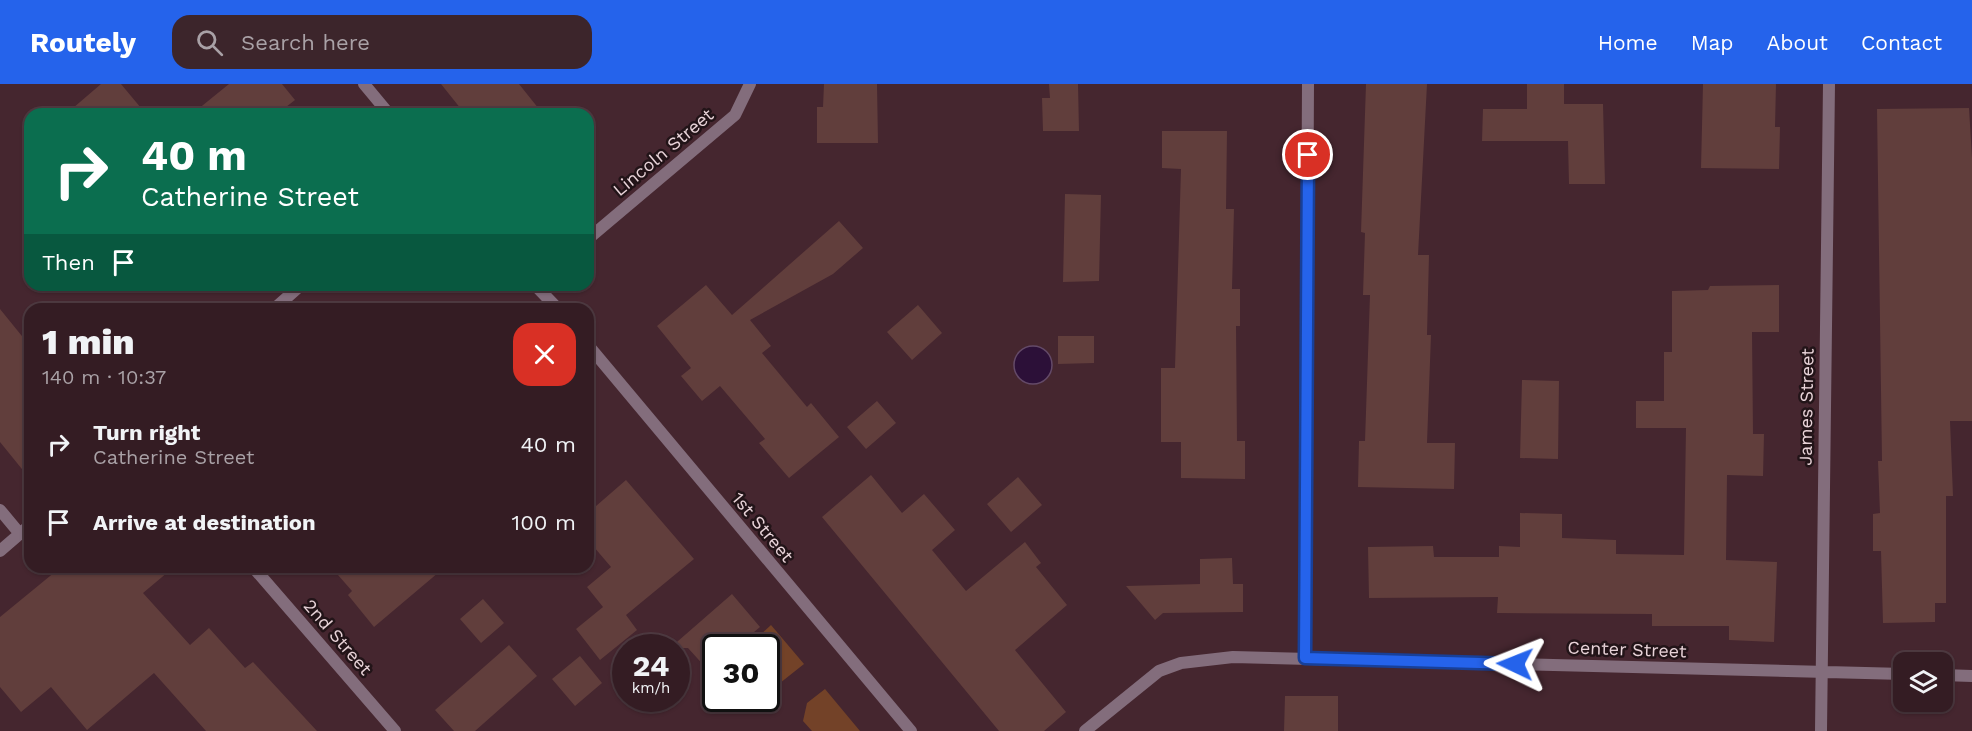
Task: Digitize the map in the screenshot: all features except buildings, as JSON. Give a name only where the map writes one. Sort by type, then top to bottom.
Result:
[{"type":"street","points":[[364,84],[384,108]]},
{"type":"street","name":"Lincoln Street","points":[[594,234],[735,115],[750,84]]},
{"type":"street","points":[[1305,658],[1308,84]]},
{"type":"street","name":"James Street","points":[[1821,731],[1829,84]]},
{"type":"street","points":[[281,303],[294,291]]},
{"type":"street","points":[[541,291],[552,303]]},
{"type":"street","name":"1st Street","points":[[594,352],[911,731]]},
{"type":"street","points":[[0,510],[20,534]]},
{"type":"street","points":[[0,551],[24,530]]},
{"type":"street","name":"2nd Street","points":[[258,573],[395,731]]},
{"type":"street","name":"Center Street","points":[[1085,731],[1140,684],[1159,671],[1181,663],[1233,657],[1893,674]]},
{"type":"street","points":[[1953,675],[1972,676]]},
{"type":"shaded area","points":[[1033,346],[1046,352],[1052,365],[1046,378],[1033,384],[1020,378],[1014,365],[1020,352]]},
{"type":"shaded area","points":[[771,625],[779,634],[761,634]]},
{"type":"shaded area","points":[[780,636],[804,664],[780,683]]},
{"type":"shaded area","points":[[825,689],[860,731],[812,731],[803,721],[807,703]]},
{"type":"route","points":[[1308,155],[1305,658],[1515,664]]}]
